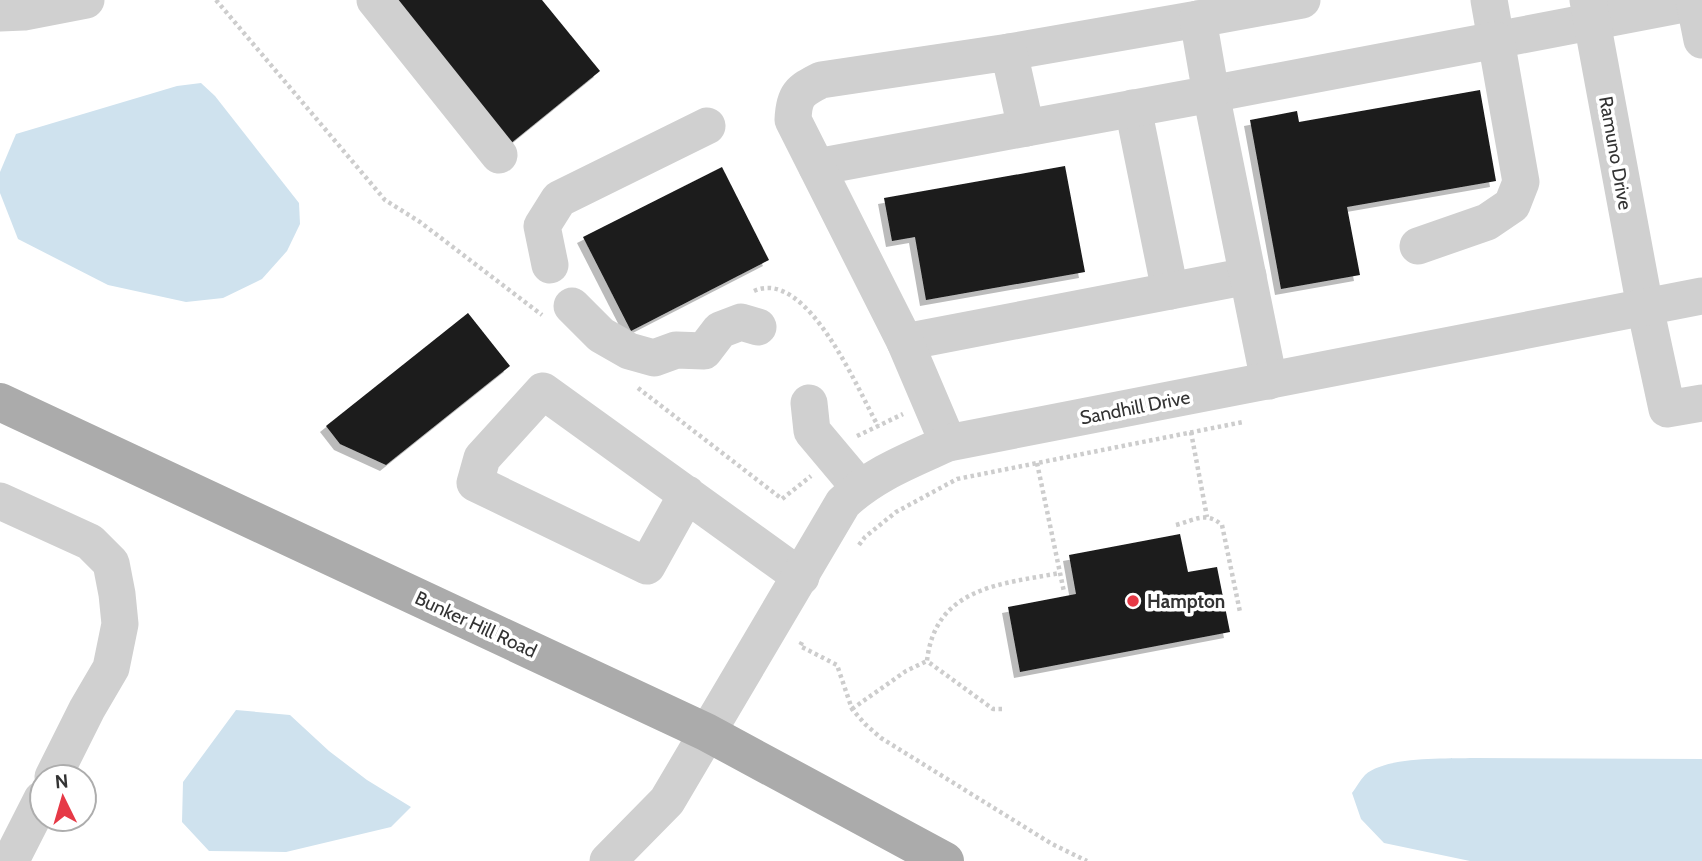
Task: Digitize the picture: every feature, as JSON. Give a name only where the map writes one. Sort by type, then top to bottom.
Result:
[{"type":"main road","name":"Bunker Hill Road","points":[[0,402],[706,732],[945,861]]},
{"type":"street","points":[[0,13],[24,12],[86,0]]},
{"type":"street","points":[[374,0],[499,155]]},
{"type":"street","points":[[948,443],[905,342],[793,120],[794,102],[805,88],[821,80],[1009,52],[1302,0]]},
{"type":"street","points":[[1418,246],[1487,222],[1512,205],[1521,182],[1489,0]]},
{"type":"street","points":[[817,167],[1496,40],[1590,10],[1694,1],[1702,40]]},
{"type":"street","name":"Ramuno Drive","points":[[1590,10],[1645,307],[1667,409],[1702,403]]},
{"type":"street","points":[[1198,19],[1269,381]]},
{"type":"street","points":[[1009,52],[1026,128]]},
{"type":"street","points":[[1133,108],[1170,291]]},
{"type":"street","points":[[550,265],[542,226],[559,199],[706,126]]},
{"type":"street","points":[[905,342],[1248,276]]},
{"type":"street","name":"Sandhill Drive","points":[[608,861],[667,801],[706,732],[802,577],[843,503],[859,488],[887,471],[948,443],[1702,296]]},
{"type":"street","points":[[572,306],[601,335],[629,351],[654,358],[676,350],[704,351],[720,330],[741,321],[758,327]]},
{"type":"street","points":[[687,494],[647,566],[475,482],[482,458],[544,391],[687,494],[802,577]]},
{"type":"street","points":[[801,419],[859,488]]},
{"type":"street","points":[[0,501],[90,542],[111,564],[120,624],[111,668],[60,763]]},
{"type":"street","points":[[9,856],[28,823]]},
{"type":"path","points":[[851,554],[865,537],[896,512],[957,479],[1251,420]]},
{"type":"path","points":[[1191,432],[1207,517]]},
{"type":"path","points":[[1037,463],[1064,592]]},
{"type":"path","points":[[1176,525],[1207,517],[1213,517],[1222,525],[1240,611]]},
{"type":"path","points":[[927,661],[929,641],[936,624],[970,594],[986,587],[1060,573]]},
{"type":"path","points":[[805,636],[800,646],[837,665],[852,709],[865,724],[905,754],[1052,844],[1087,861]]},
{"type":"path","points":[[852,709],[906,671],[927,661]]},
{"type":"path","points":[[927,661],[993,709],[1002,709]]},
{"type":"water","points":[[201,83],[215,96],[299,203],[300,224],[287,251],[262,279],[223,298],[186,302],[108,285],[18,239],[0,193],[0,172],[16,134],[177,86]]},
{"type":"water","points":[[236,710],[290,715],[329,751],[367,780],[411,807],[391,827],[286,852],[209,851],[182,822],[183,782]]},
{"type":"water","points":[[1702,759],[1702,861],[1470,861],[1384,843],[1361,819],[1352,793],[1365,775],[1375,769],[1387,764],[1417,760]]},
{"type":"building","points":[[393,0],[542,0],[600,71],[510,144]]},
{"type":"building","points":[[1480,90],[1496,181],[1347,207],[1360,275],[1281,289],[1250,120],[1297,111],[1299,122]]},
{"type":"building","points":[[1065,166],[1085,272],[926,300],[915,237],[892,241],[884,198]]},
{"type":"building","points":[[722,167],[769,260],[631,331],[583,237]]},
{"type":"building","points":[[468,313],[510,366],[386,465],[340,444],[326,426]]},
{"type":"building","name":"Hampton","points":[[1180,534],[1188,572],[1217,567],[1230,632],[1020,672],[1008,607],[1076,594],[1069,555]]},
{"type":"place","name":"Hampton","points":[[1133,601]]}]
